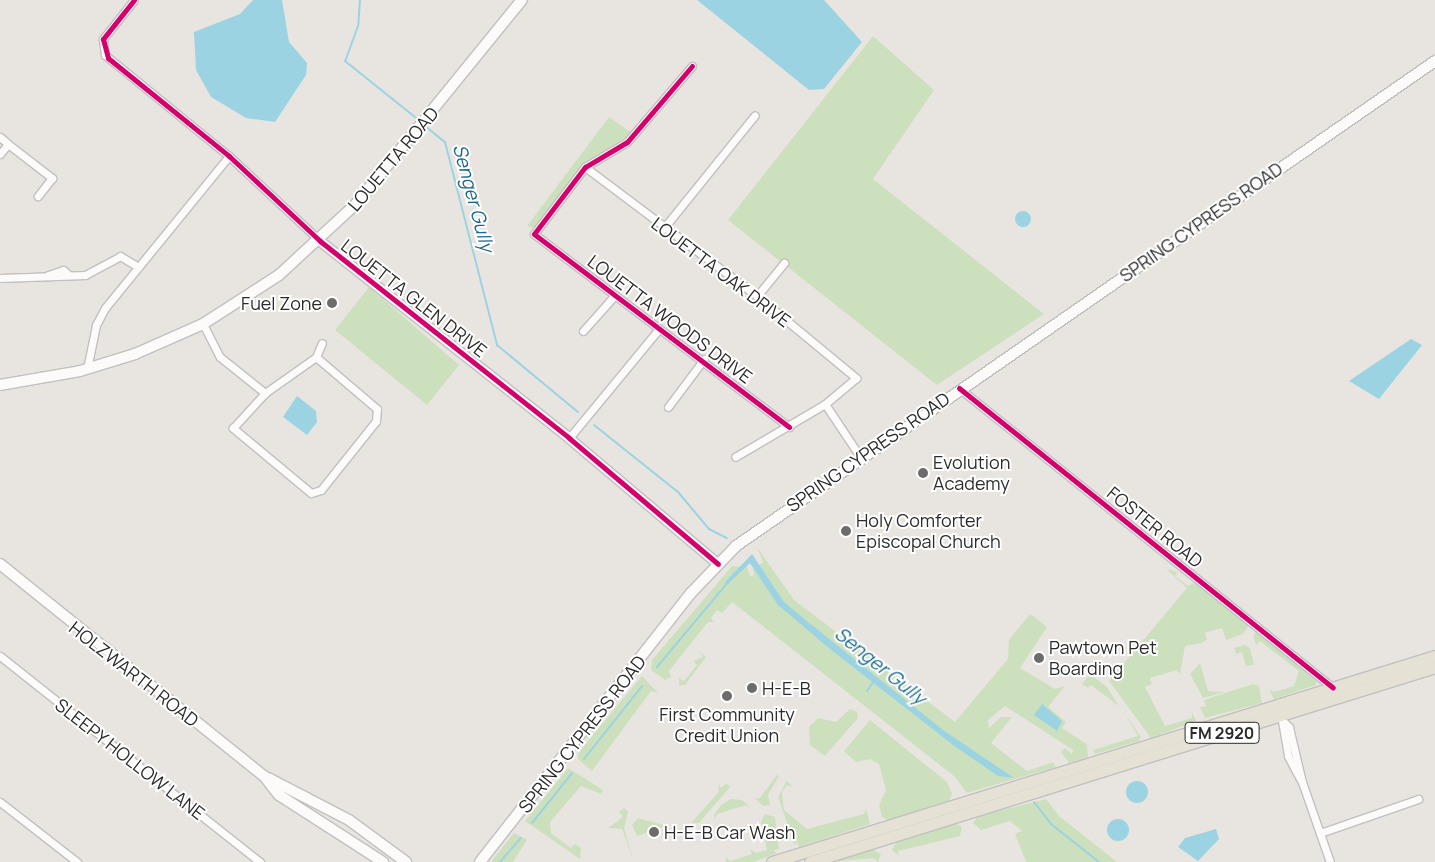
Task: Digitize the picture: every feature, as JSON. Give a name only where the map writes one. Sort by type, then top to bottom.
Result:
[{"type":"main road","name":"LOUETTA ROAD","points":[[0,385],[23,383],[87,369],[203,324],[242,302],[320,241],[416,132],[522,0]]},
{"type":"main road","name":"SPRING CYPRESS ROAD","points":[[480,862],[718,564],[765,524],[959,388],[1435,61]]},
{"type":"main road","name":"LOUETTA ROAD","points":[[0,392],[23,383]]},
{"type":"main road","name":"HOLZWARTH ROAD","points":[[1,569],[264,776],[305,813],[383,862]]},
{"type":"main road","name":"FM 2920","points":[[810,862],[985,802],[1435,656]]},
{"type":"main road","name":"FM 2920","points":[[1057,779],[1280,718],[1435,667]]},
{"type":"main road","name":"HOLZWARTH ROAD","points":[[264,776],[349,820],[406,862]]},
{"type":"main road","name":"FM 2920","points":[[772,862],[791,859],[985,802]]},
{"type":"street","name":"LOUETTA GLEN DRIVE","points":[[134,0],[102,47],[108,58],[229,156],[320,241],[569,438],[718,564]]},
{"type":"street","points":[[585,167],[627,142],[692,66]]},
{"type":"street","points":[[663,229],[755,115]]},
{"type":"street","points":[[0,137],[52,178],[38,196]]},
{"type":"street","points":[[0,154],[8,144]]},
{"type":"street","points":[[87,369],[99,319],[138,267],[229,156]]},
{"type":"street","name":"LOUETTA OAK DRIVE","points":[[585,167],[663,229],[757,296],[856,378],[825,404]]},
{"type":"street","name":"LOUETTA WOODS DRIVE","points":[[585,167],[534,234],[658,330],[704,359],[789,427]]},
{"type":"street","points":[[0,278],[84,275],[120,256],[138,267]]},
{"type":"street","points":[[757,296],[784,264]]},
{"type":"street","points":[[583,331],[614,295]]},
{"type":"street","points":[[203,324],[220,357],[265,394]]},
{"type":"street","points":[[569,438],[658,330]]},
{"type":"street","points":[[316,357],[377,409],[370,428],[321,490],[310,493],[233,428],[265,394],[316,357],[322,343]]},
{"type":"street","points":[[668,407],[704,359]]},
{"type":"street","name":"FOSTER ROAD","points":[[959,388],[1333,688]]},
{"type":"street","points":[[735,457],[789,427],[825,404],[860,458]]},
{"type":"street","name":"SLEEPY HOLLOW LANE","points":[[0,656],[260,862]]},
{"type":"street","points":[[1280,718],[1288,756],[1302,782],[1330,862]]},
{"type":"street","points":[[1320,833],[1418,799]]},
{"type":"street","points":[[0,802],[77,862]]},
{"type":"green space","points":[[873,36],[934,90],[873,179],[1044,314],[937,385],[728,220]]},
{"type":"green space","points":[[609,117],[632,133],[580,168],[536,228],[527,226]]},
{"type":"green space","points":[[369,287],[459,365],[427,405],[335,330]]},
{"type":"green space","points":[[757,547],[794,600],[955,722],[1008,659],[1009,640],[1030,614],[1047,627],[1020,668],[1055,689],[1065,686],[1048,707],[1066,722],[1062,728],[1087,744],[1088,757],[1069,763],[1061,752],[1065,748],[1072,754],[1073,750],[1005,706],[988,720],[989,728],[1001,717],[1012,717],[991,743],[1027,771],[1053,762],[1056,767],[967,793],[954,776],[732,602],[722,613],[717,610],[711,618],[714,622],[708,622],[669,671],[671,677],[665,680],[651,670],[652,660],[732,566],[747,567],[750,576],[754,575],[753,569],[763,562]]},
{"type":"green space","points":[[1166,569],[1177,572],[1175,576],[1188,586],[1196,582],[1249,625],[1243,634],[1226,640],[1222,628],[1205,633],[1207,639],[1202,643],[1185,646],[1180,675],[1177,670],[1150,678],[1152,684],[1145,687],[1165,726],[1192,718],[1192,712],[1196,721],[1151,738],[1109,681],[1187,588]]},
{"type":"green space","points":[[1258,631],[1316,678],[1316,685],[1274,699],[1269,689],[1274,692],[1294,686],[1299,671],[1260,641],[1256,645],[1253,635]]},
{"type":"green space","points":[[1245,645],[1250,648],[1254,665],[1246,666],[1242,652],[1236,654],[1234,648]]},
{"type":"green space","points":[[700,652],[706,657],[685,685],[679,685],[679,678],[684,681],[697,665],[693,661],[703,657]]},
{"type":"green space","points":[[1200,663],[1208,691],[1225,692],[1203,698],[1190,674]]},
{"type":"green space","points":[[1090,674],[1107,687],[1119,706],[1091,685],[1088,688],[1082,684]]},
{"type":"green space","points":[[642,676],[658,693],[651,691],[592,771],[578,759],[578,753]]},
{"type":"green space","points":[[1253,684],[1259,686],[1262,703],[1205,718],[1200,707],[1206,706],[1204,700]]},
{"type":"green space","points":[[850,709],[857,712],[858,718],[825,756],[810,745],[809,727],[818,718],[836,722]]},
{"type":"green space","points":[[1125,714],[1141,737],[1139,741],[1095,754],[1093,750],[1138,736]]},
{"type":"green space","points":[[870,720],[947,782],[952,794],[949,801],[888,820],[882,817],[879,805],[886,790],[879,764],[870,759],[856,762],[844,751]]},
{"type":"green space","points":[[568,768],[603,790],[601,794],[581,786],[550,822],[551,833],[571,848],[575,844],[581,848],[580,859],[525,821]]},
{"type":"green space","points":[[774,771],[779,776],[768,795],[770,805],[763,806],[754,797],[759,799],[777,775]]},
{"type":"green space","points":[[787,781],[793,787],[787,785],[782,792],[784,810],[807,829],[864,814],[866,808],[870,824],[799,847],[797,841],[795,846],[778,797]]},
{"type":"green space","points":[[726,783],[730,787],[699,823],[691,823],[718,793],[719,784],[721,788]]},
{"type":"green space","points":[[731,799],[742,800],[748,805],[749,809],[746,805],[717,814],[715,819],[714,815],[721,805]]},
{"type":"green space","points":[[1046,799],[1059,816],[1117,862],[1026,862],[1015,834],[1022,831],[1010,821],[981,830],[973,823],[978,816]]},
{"type":"green space","points":[[624,808],[628,811],[624,829],[634,862],[622,829],[608,828],[623,817],[619,812]]},
{"type":"green space","points":[[765,814],[775,817],[779,849],[773,850],[777,853],[753,862],[726,862],[726,857],[730,861],[752,854],[750,849],[756,853],[767,850],[761,822]]},
{"type":"green space","points":[[638,818],[665,826],[637,836],[632,825]]},
{"type":"green space","points":[[955,823],[962,827],[960,836],[898,851],[899,856],[892,850],[897,841]]},
{"type":"green space","points":[[514,833],[527,840],[513,862],[491,862]]},
{"type":"green space","points":[[872,849],[881,854],[878,862],[873,858],[830,862]]},
{"type":"water","points":[[253,0],[282,0],[289,42],[307,63],[306,75],[275,122],[246,118],[211,97],[196,70],[194,32],[240,14]]},
{"type":"water","points":[[697,0],[824,0],[862,42],[824,89],[809,90]]},
{"type":"water","points":[[1023,211],[1029,213],[1031,219],[1029,225],[1023,227],[1017,225],[1015,219],[1017,213]]},
{"type":"water","points":[[1411,339],[1422,345],[1379,399],[1349,381]]},
{"type":"water","points":[[297,396],[316,411],[317,422],[307,435],[283,417]]},
{"type":"water","points":[[752,554],[784,602],[943,730],[1014,778],[998,776],[953,745],[830,649],[778,605],[750,563],[728,584],[725,582]]},
{"type":"water","points":[[1042,704],[1062,721],[1057,731],[1034,715]]},
{"type":"water","points":[[1137,781],[1145,784],[1148,792],[1145,800],[1137,803],[1129,800],[1126,792],[1129,784]]},
{"type":"water","points":[[1118,819],[1126,822],[1129,830],[1126,838],[1118,841],[1110,838],[1107,830],[1110,822]]},
{"type":"water","points":[[1216,829],[1219,839],[1198,861],[1178,847],[1185,838]]},
{"type":"waterway","name":"Senger Gully","points":[[360,0],[358,26],[345,61],[420,121]]},
{"type":"waterway","name":"Senger Gully","points":[[425,126],[445,142],[497,345],[578,412]]},
{"type":"waterway","name":"Senger Gully","points":[[594,425],[678,492],[709,529],[727,538]]},
{"type":"waterway","points":[[657,667],[728,582]]},
{"type":"waterway","points":[[867,691],[874,681]]},
{"type":"waterway","points":[[584,759],[642,686]]},
{"type":"waterway","points":[[532,823],[572,773]]},
{"type":"waterway","name":"Senger Gully","points":[[1034,802],[1051,824],[1099,862]]},
{"type":"waterway","points":[[500,862],[521,838]]},
{"type":"cycle path","points":[[134,0],[103,39],[108,58],[229,156],[320,241],[569,438],[718,564]]},
{"type":"cycle path","points":[[692,66],[627,142],[585,167],[534,234],[789,427]]},
{"type":"cycle path","points":[[959,388],[1333,688]]},
{"type":"place","name":"Fuel Zone","points":[[332,303]]},
{"type":"place","name":"Evolution Academy","points":[[923,473]]},
{"type":"place","name":"Holy Comforter Episcopal Church","points":[[846,531]]},
{"type":"place","name":"Pawtown Pet Boarding","points":[[1039,658]]},
{"type":"place","name":"H-E-B","points":[[752,688]]},
{"type":"place","name":"First Community Credit Union","points":[[727,696]]},
{"type":"place","name":"H-E-B Car Wash","points":[[654,832]]}]
